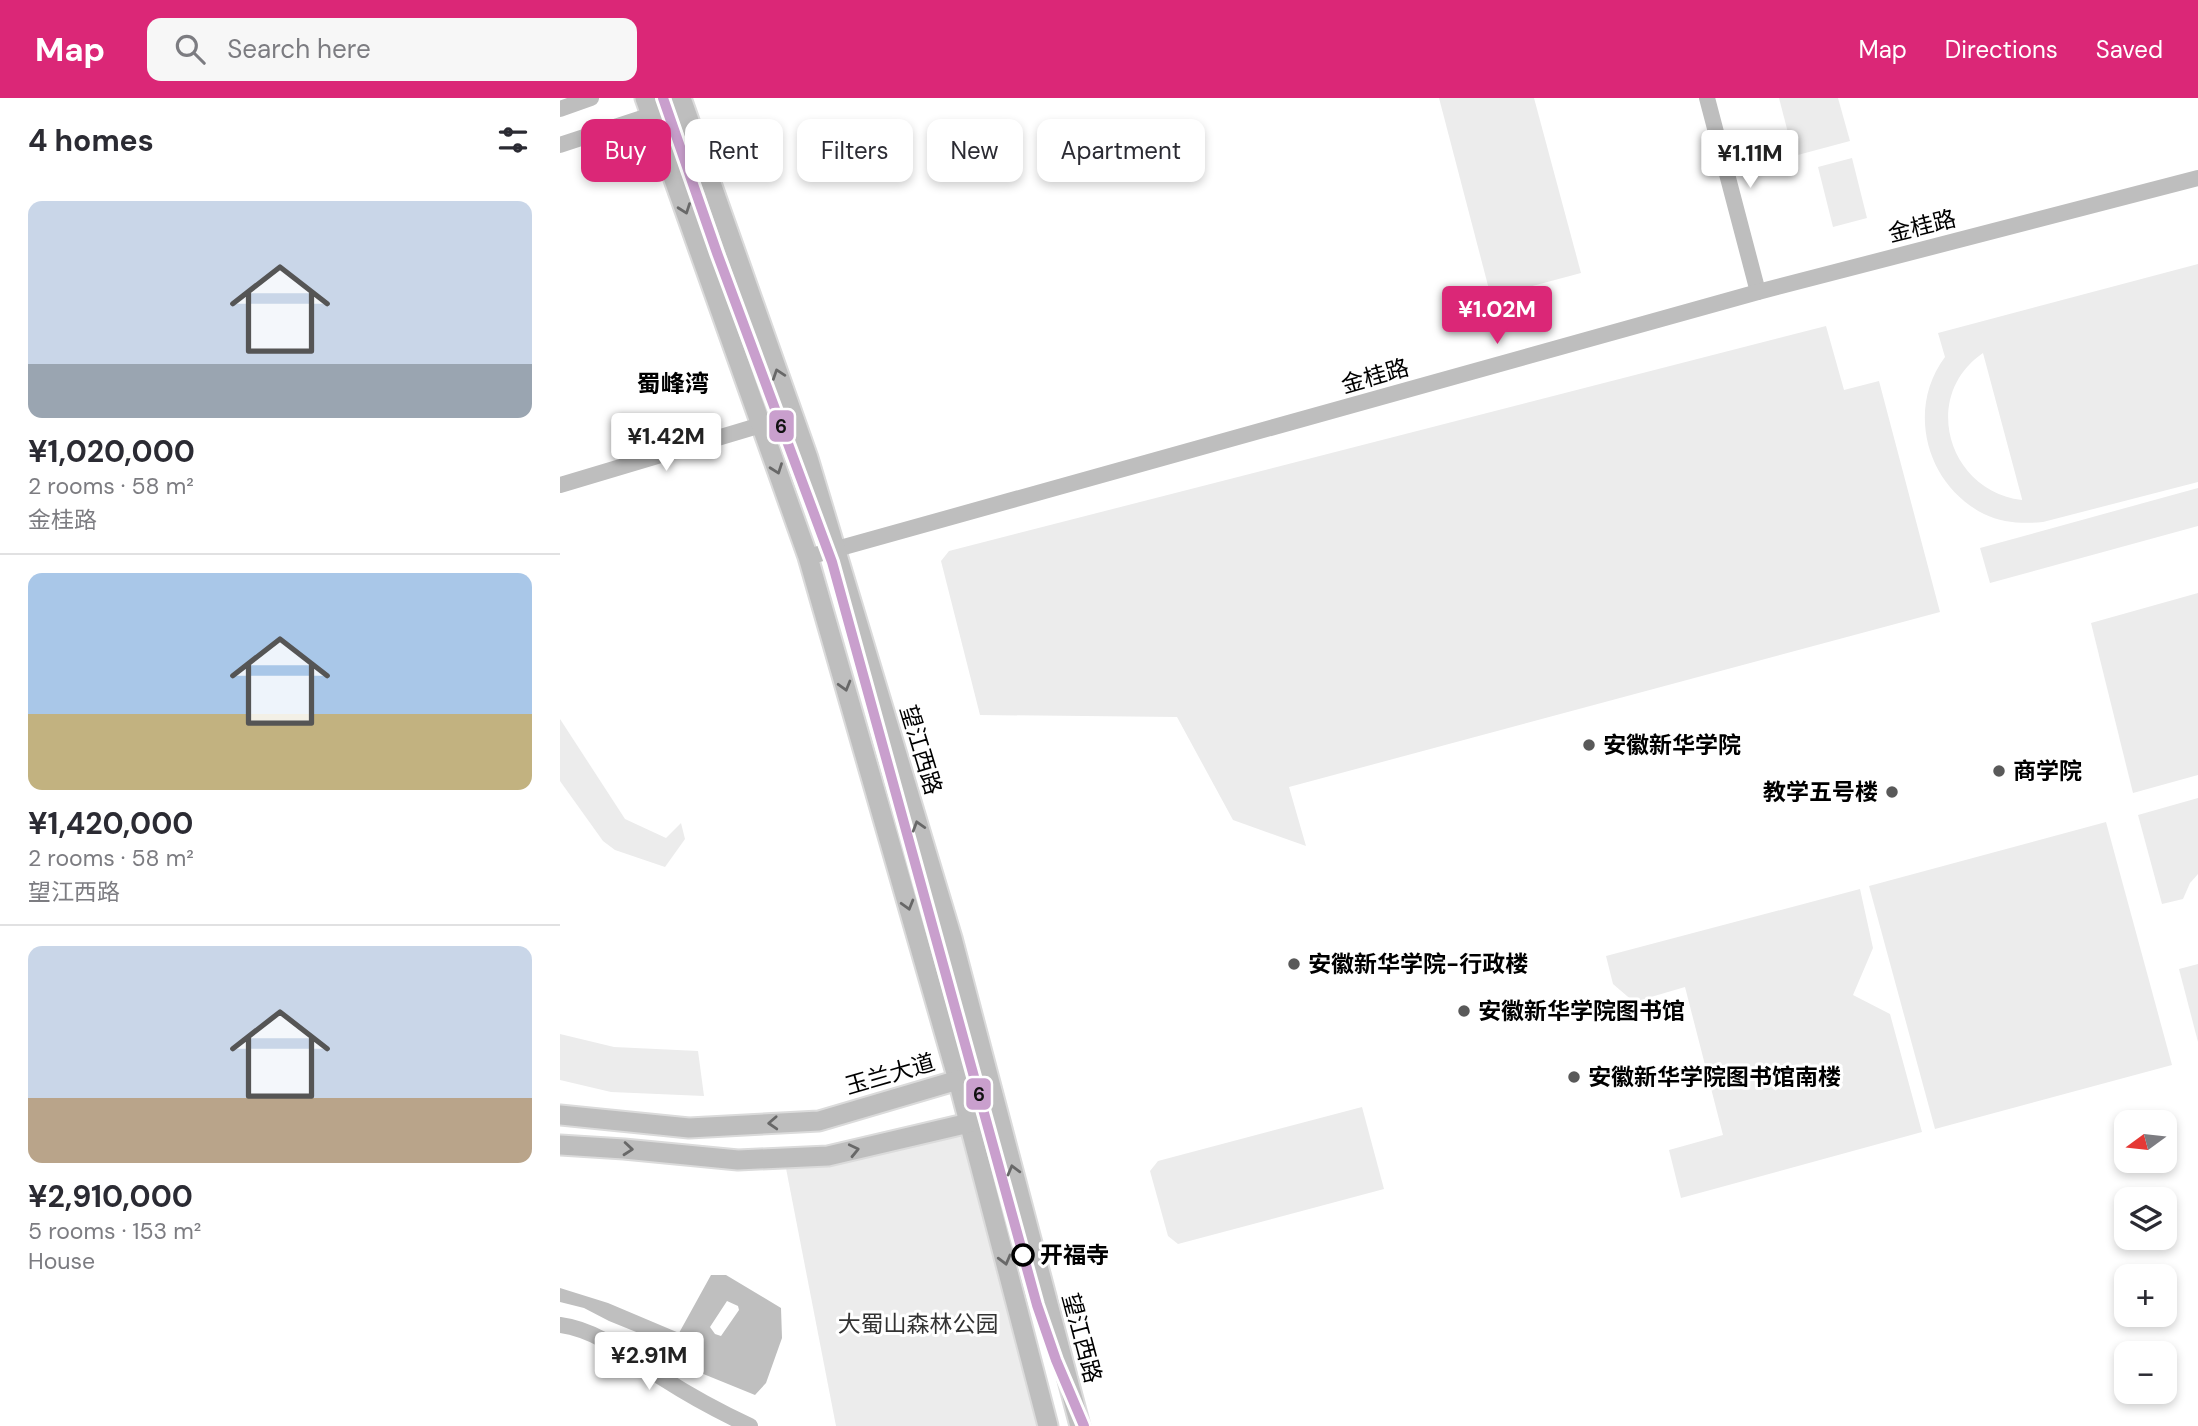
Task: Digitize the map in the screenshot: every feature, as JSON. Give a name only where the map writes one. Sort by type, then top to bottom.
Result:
[{"type":"main road","name":"望江西路","points":[[681,98],[808,458],[951,938],[1080,1426]]},
{"type":"main road","points":[[648,106],[808,557],[958,1080],[1048,1426]]},
{"type":"main road","name":"玉兰大道","points":[[560,1115],[689,1128],[819,1121],[958,1080],[992,1093]]},
{"type":"main road","points":[[560,1146],[738,1160],[828,1156],[969,1123],[992,1093]]},
{"type":"street","points":[[560,109],[591,98]]},
{"type":"street","points":[[1707,98],[1758,292]]},
{"type":"street","points":[[560,145],[648,106]]},
{"type":"street","name":"金桂路","points":[[808,557],[1758,292],[2198,178]]},
{"type":"street","points":[[560,485],[761,425]]},
{"type":"street","points":[[560,1325],[575,1327],[597,1336],[710,1406],[750,1426]]},
{"type":"green space","points":[[1439,98],[1534,98],[1581,273],[1491,297]]},
{"type":"green space","points":[[1779,98],[1838,98],[1850,141],[1794,156]]},
{"type":"green space","points":[[1852,158],[1867,218],[1833,227],[1818,167]]},
{"type":"green space","points":[[2198,264],[2198,482],[2043,522],[2013,522],[1984,514],[1964,501],[1948,485],[1928,444],[1926,399],[1933,377],[1945,357],[1938,333]],"holes":[[[1983,353],[2022,500],[1996,493],[1976,479],[1961,461],[1951,439],[1948,416],[1952,393],[1964,371]]]},
{"type":"green space","points":[[1826,326],[1844,390],[1879,381],[1940,612],[1289,787],[1306,846],[1233,820],[1177,717],[980,715],[941,561],[949,551]]},
{"type":"green space","points":[[2198,488],[2198,526],[1990,583],[1980,548]]},
{"type":"green space","points":[[2198,593],[2198,775],[2133,793],[2091,623]]},
{"type":"green space","points":[[560,719],[625,819],[666,838],[681,823],[685,839],[665,867],[615,850],[603,841],[560,781]]},
{"type":"green space","points":[[2198,798],[2198,874],[2190,883],[2183,899],[2162,904],[2138,815]]},
{"type":"green space","points":[[2106,822],[2172,1065],[1935,1129],[1869,886]]},
{"type":"green space","points":[[1860,889],[1873,948],[1853,995],[1890,1014],[1922,1132],[1681,1198],[1669,1150],[1723,1135],[1685,987],[1634,1002],[1613,984],[1606,956]]},
{"type":"green space","points":[[2198,964],[2198,1042],[2179,969]]},
{"type":"green space","points":[[560,1034],[614,1047],[698,1051],[704,1096],[611,1092],[560,1080]]},
{"type":"green space","points":[[1362,1107],[1384,1189],[1178,1244],[1168,1236],[1150,1171],[1158,1161]]},
{"type":"green space","name":"大蜀山森林公园","points":[[969,1123],[1048,1426],[836,1426],[784,1158]]},
{"type":"shaded area","points":[[711,1275],[726,1275],[781,1308],[782,1338],[766,1383],[755,1395],[696,1371],[651,1338],[584,1308],[560,1302],[560,1288],[608,1303],[679,1333]],"holes":[[[727,1301],[738,1306],[739,1310],[721,1336],[715,1334],[710,1327]]]},
{"type":"transit line","name":"6","points":[[663,98],[717,253],[832,562],[1037,1305],[1056,1360],[1084,1426]]},
{"type":"place","name":"安徽新华学院","points":[[1589,745]]},
{"type":"place","name":"商学院","points":[[1999,771]]},
{"type":"place","name":"教学五号楼","points":[[1892,792]]},
{"type":"place","name":"安徽新华学院-行政楼","points":[[1294,964]]},
{"type":"place","name":"安徽新华学院图书馆","points":[[1464,1011]]},
{"type":"place","name":"安徽新华学院图书馆南楼","points":[[1574,1077]]},
{"type":"place","name":"开福寺","points":[[1023,1255]]},
{"type":"district","name":"蜀峰湾","points":[[673,383]]}]
